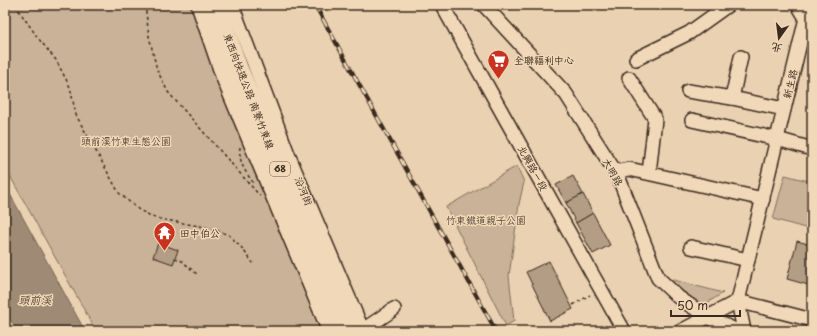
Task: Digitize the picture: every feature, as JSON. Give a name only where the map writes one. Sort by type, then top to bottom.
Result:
[{"type":"highway","name":"東西向快速公路 南寮竹東線","points":[[201,5],[224,75],[332,331]]},
{"type":"highway","name":"東西向快速公路 南寮竹東線","points":[[216,5],[238,68],[358,331]]},
{"type":"street","name":"沿河街","points":[[232,5],[288,154],[358,331]]},
{"type":"street","name":"北興路ㄧ段","points":[[442,5],[624,331]]},
{"type":"street","name":"大明路","points":[[484,5],[566,94],[615,172],[658,278],[678,297],[707,317],[737,331]]},
{"type":"street","points":[[636,59],[689,33],[728,5]]},
{"type":"street","points":[[798,5],[810,15]]},
{"type":"street","name":"新生路","points":[[744,331],[738,301],[784,109],[810,15]]},
{"type":"street","points":[[732,98],[742,57]]},
{"type":"street","points":[[629,78],[655,119],[649,173]]},
{"type":"street","points":[[688,91],[732,98],[784,109]]},
{"type":"street","points":[[692,120],[777,138],[812,149]]},
{"type":"street","points":[[615,172],[629,169],[763,199]]},
{"type":"street","points":[[691,247],[748,260]]},
{"type":"street","points":[[291,258],[298,268],[324,331]]},
{"type":"street","points":[[681,331],[738,301],[812,320]]},
{"type":"street","points":[[358,331],[394,309]]},
{"type":"path","points":[[15,5],[38,38],[56,60],[70,87],[76,115],[119,192],[138,210],[155,218],[210,228],[229,235],[241,247],[253,263]]},
{"type":"path","points":[[145,5],[149,36],[156,70],[168,92],[261,197]]},
{"type":"path","points":[[175,258],[182,261],[198,275]]},
{"type":"path","points":[[573,305],[601,289]]},
{"type":"green space","name":"頭前溪竹東生態公園","points":[[5,5],[200,5],[338,331],[96,331],[5,167]]},
{"type":"green space","name":"竹東鐵道親子公園","points":[[517,166],[524,182],[519,204],[509,276],[514,321],[506,326],[446,207]]},
{"type":"green space","points":[[785,175],[812,182],[812,230],[773,219]]},
{"type":"green space","points":[[666,278],[723,293],[702,306]]},
{"type":"water","name":"頭前溪","points":[[5,185],[85,331],[18,331],[5,312]]},
{"type":"building","points":[[573,176],[583,194],[566,203],[556,185]]},
{"type":"building","points":[[583,194],[593,213],[576,223],[566,203]]},
{"type":"building","points":[[593,213],[610,245],[593,254],[576,223]]},
{"type":"building","points":[[797,241],[812,245],[812,286],[787,279]]},
{"type":"building","name":"田中伯公","points":[[158,243],[178,250],[173,264],[153,257]]},
{"type":"building","points":[[549,261],[573,309],[550,321],[526,272]]},
{"type":"building","points":[[556,327],[558,331],[548,331]]},
{"type":"railway","points":[[315,5],[496,331]]},
{"type":"place","name":"全聯福利中心","points":[[499,80]]},
{"type":"place","name":"田中伯公","points":[[165,252]]}]
